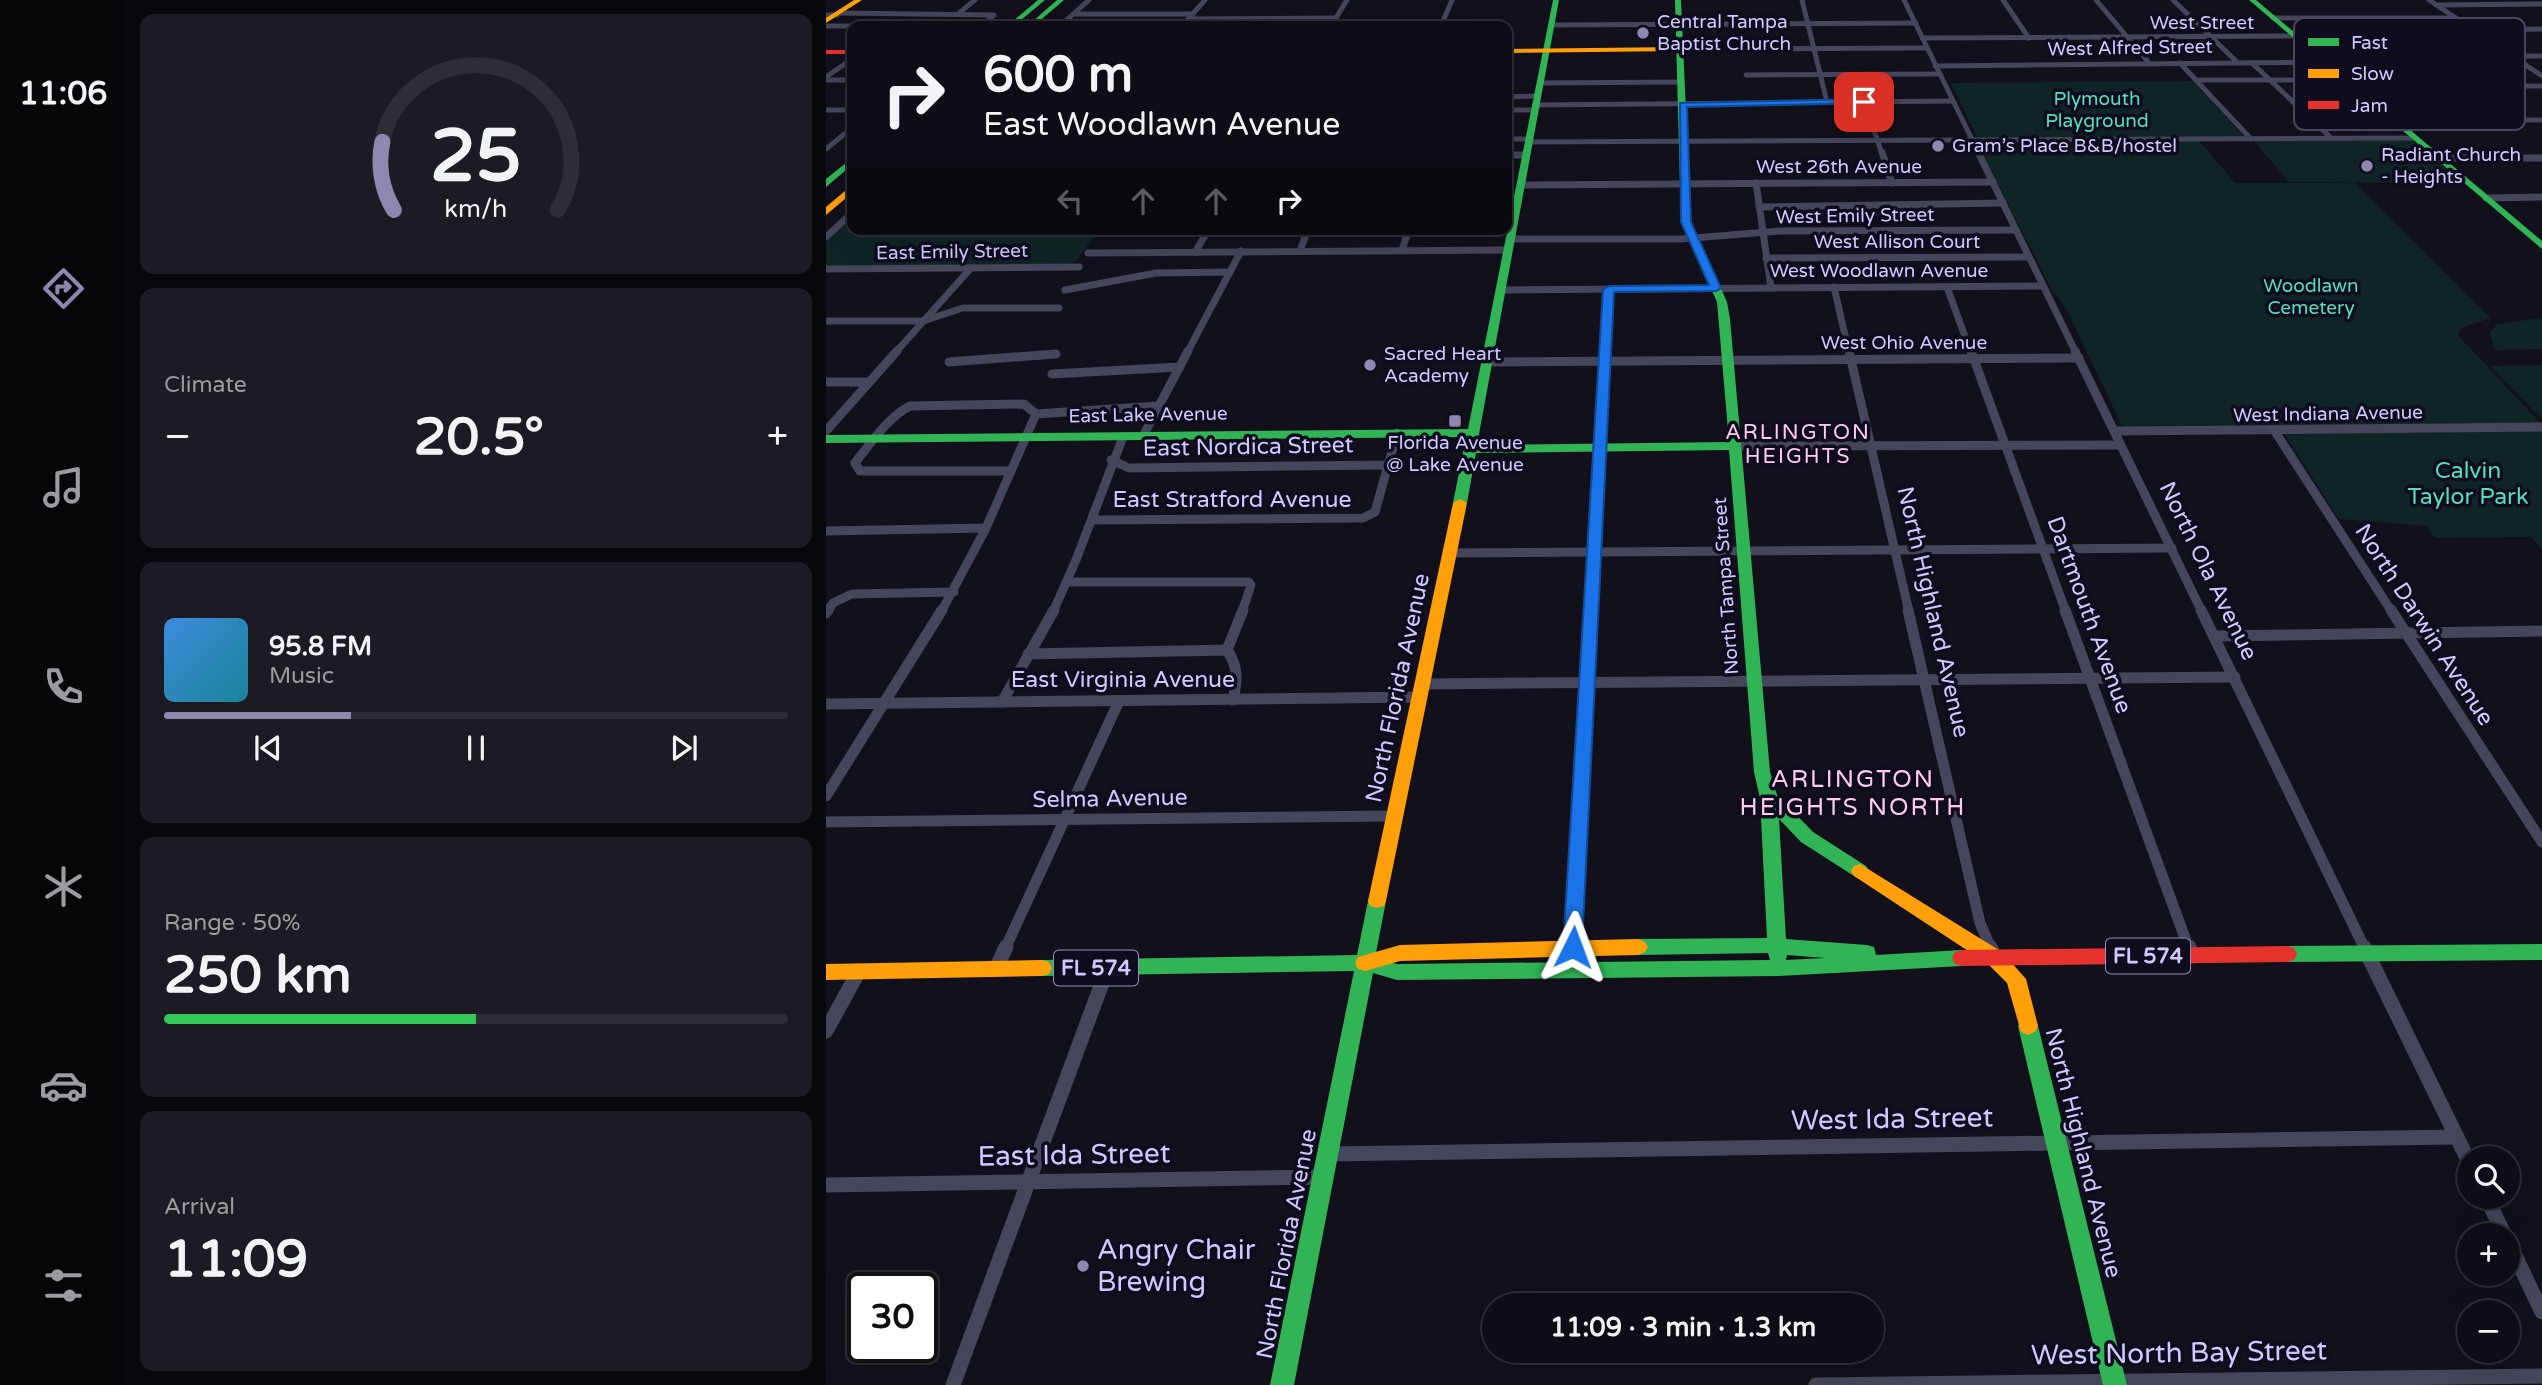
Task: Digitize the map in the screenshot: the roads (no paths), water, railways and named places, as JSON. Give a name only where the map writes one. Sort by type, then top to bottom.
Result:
[{"type":"main road","points":[[831,18],[859,0]]},
{"type":"main road","points":[[1016,21],[1042,0]]},
{"type":"main road","points":[[1037,21],[1061,0]]},
{"type":"main road","name":"North Florida Avenue","points":[[1512,203],[1520,185],[1556,0]]},
{"type":"main road","name":"North Tampa Street","points":[[1678,0],[1686,222],[1722,302],[1762,772],[1769,798],[1779,968]]},
{"type":"main road","points":[[2252,0],[2294,35]]},
{"type":"main road","points":[[1054,21],[1075,7]]},
{"type":"main road","points":[[1512,51],[1679,49]]},
{"type":"main road","points":[[826,52],[847,51]]},
{"type":"main road","points":[[2407,130],[2540,243]]},
{"type":"main road","points":[[826,175],[847,156]]},
{"type":"main road","points":[[826,184],[847,165]]},
{"type":"main road","points":[[826,212],[847,193]]},
{"type":"main road","points":[[826,218],[847,202]]},
{"type":"main road","name":"North Florida Avenue","points":[[1283,1385],[1394,816],[1450,552],[1509,235]]},
{"type":"main road","name":"East Lake Avenue","points":[[826,439],[1398,433],[1470,441],[1600,447],[1736,446]]},
{"type":"main road","points":[[1769,798],[1817,845],[1995,958]]},
{"type":"main road","name":"FL 574","points":[[826,972],[1365,963],[1400,953],[1743,944],[1927,958]]},
{"type":"main road","name":"FL 574","points":[[1365,963],[1397,972],[1779,968],[1927,958],[2542,952]]},
{"type":"main road","name":"North Highland Avenue","points":[[1995,958],[2016,979],[2021,995],[2115,1382]]},
{"type":"street","points":[[958,13],[975,0]]},
{"type":"street","points":[[1064,21],[1075,7],[1089,0]]},
{"type":"street","points":[[1188,19],[1205,0]]},
{"type":"street","points":[[1334,21],[1347,0]]},
{"type":"street","points":[[1443,21],[1452,0]]},
{"type":"street","points":[[1802,0],[1827,102]]},
{"type":"street","name":"North Ola Avenue","points":[[1904,0],[2461,1146]]},
{"type":"street","points":[[2003,0],[2029,38]]},
{"type":"street","points":[[2096,0],[2150,64]]},
{"type":"street","points":[[2173,0],[2238,63]]},
{"type":"street","points":[[2429,0],[2456,18]]},
{"type":"street","points":[[2436,5],[2542,4]]},
{"type":"street","points":[[1075,7],[1193,14]]},
{"type":"street","points":[[907,21],[918,13]]},
{"type":"street","points":[[831,18],[918,13],[992,14],[988,21]]},
{"type":"street","points":[[1188,19],[1336,18]]},
{"type":"street","points":[[2273,18],[2456,18]]},
{"type":"street","points":[[1552,25],[1916,23]]},
{"type":"street","name":"West Street","points":[[1922,38],[2294,36]]},
{"type":"street","points":[[1744,49],[1927,48]]},
{"type":"street","name":"West Alfred Street","points":[[1746,75],[2294,61]]},
{"type":"street","points":[[2252,62],[2294,103]]},
{"type":"street","points":[[826,78],[847,63]]},
{"type":"street","points":[[2180,63],[2251,139]]},
{"type":"street","points":[[2525,65],[2542,76]]},
{"type":"street","points":[[826,78],[847,80]]},
{"type":"street","points":[[2197,80],[2294,81]]},
{"type":"street","points":[[1512,108],[1537,99],[1681,82]]},
{"type":"street","points":[[1512,97],[1682,105],[1952,101]]},
{"type":"street","points":[[1864,102],[1892,183]]},
{"type":"street","points":[[826,110],[847,110]]},
{"type":"street","points":[[2323,130],[2331,138]]},
{"type":"street","points":[[828,146],[847,132]]},
{"type":"street","points":[[1512,140],[1528,145],[2416,138]]},
{"type":"street","points":[[1512,153],[1528,145]]},
{"type":"street","points":[[2440,159],[2542,158]]},
{"type":"street","name":"West 26th Avenue","points":[[1520,185],[1993,182]]},
{"type":"street","points":[[1756,183],[1771,288]]},
{"type":"street","points":[[2486,198],[2542,197]]},
{"type":"street","points":[[1759,207],[2003,203]]},
{"type":"street","points":[[826,237],[847,218]]},
{"type":"street","name":"West Emily Street","points":[[1694,237],[1781,231],[2016,230]]},
{"type":"street","points":[[1195,252],[1205,235]]},
{"type":"street","points":[[1300,251],[1306,235]]},
{"type":"street","points":[[1402,250],[1407,235]]},
{"type":"street","points":[[1088,253],[1402,250],[1694,237]]},
{"type":"street","points":[[1143,436],[1241,251]]},
{"type":"street","name":"West Allison Court","points":[[1766,258],[2029,257]]},
{"type":"street","name":"East Emily Street","points":[[826,269],[1079,267]]},
{"type":"street","points":[[826,431],[971,268]]},
{"type":"street","points":[[1065,289],[1156,273],[1230,272]]},
{"type":"street","name":"West Woodlawn Avenue","points":[[1499,290],[2043,286]]},
{"type":"street","name":"North Highland Avenue","points":[[1834,287],[1873,446],[1980,923],[1995,958]]},
{"type":"street","name":"Dartmouth Avenue","points":[[1947,287],[2192,956]]},
{"type":"street","points":[[1573,947],[1609,289]]},
{"type":"street","points":[[826,321],[923,321],[963,308],[1059,308]]},
{"type":"street","points":[[949,362],[1056,354]]},
{"type":"street","name":"West Ohio Avenue","points":[[1485,362],[2079,358]]},
{"type":"street","points":[[1052,374],[1180,367]]},
{"type":"street","points":[[826,382],[869,382]]},
{"type":"street","points":[[1010,471],[860,471],[855,463],[902,410],[919,404],[1024,404],[1036,414],[1158,406]]},
{"type":"street","points":[[826,796],[954,592],[986,528],[1023,438],[1036,414]]},
{"type":"street","name":"West Indiana Avenue","points":[[2115,431],[2542,428]]},
{"type":"street","name":"North Darwin Avenue","points":[[2274,430],[2542,842]]},
{"type":"street","points":[[1387,465],[1398,433]]},
{"type":"street","points":[[1002,702],[1068,582],[1093,520],[1111,460],[1123,437]]},
{"type":"street","points":[[1736,446],[2120,445]]},
{"type":"street","name":"East Nordica Street","points":[[1111,460],[1129,468],[1387,465]]},
{"type":"street","name":"East Stratford Avenue","points":[[1093,520],[1363,518],[1375,512],[1387,465]]},
{"type":"street","points":[[826,531],[986,528]]},
{"type":"street","points":[[1450,552],[2172,548]]},
{"type":"street","points":[[1068,582],[1242,580],[1251,586],[1233,640],[1227,650]]},
{"type":"street","points":[[826,613],[834,603],[852,594],[954,592]]},
{"type":"street","points":[[2215,636],[2542,631]]},
{"type":"street","points":[[1028,654],[1227,650]]},
{"type":"street","points":[[1227,650],[1235,660],[1239,674],[1233,700]]},
{"type":"street","name":"East Virginia Avenue","points":[[826,704],[1233,700],[1588,682],[2235,677]]},
{"type":"street","points":[[996,969],[1119,701]]},
{"type":"street","name":"Selma Avenue","points":[[826,822],[1394,816]]},
{"type":"street","points":[[953,1385],[1108,967]]},
{"type":"street","points":[[826,1031],[859,971]]},
{"type":"street","name":"West Ida Street","points":[[1328,1154],[2457,1137]]},
{"type":"street","name":"East Ida Street","points":[[826,1185],[1323,1177]]},
{"type":"street","points":[[2520,1265],[2541,1307]]},
{"type":"street","name":"West North Bay Street","points":[[1816,1385],[2542,1376]]},
{"type":"place","name":"Central Tampa Baptist Church","points":[[1643,33]]},
{"type":"place","name":"Gram’s Place B&B/hostel","points":[[1938,146]]},
{"type":"place","name":"Radiant Church - Heights","points":[[2367,166]]},
{"type":"place","name":"Sacred Heart Academy","points":[[1370,365]]},
{"type":"place","name":"Florida Avenue @ Lake Avenue","points":[[1455,421]]},
{"type":"place","name":"Angry Chair Brewing","points":[[1083,1266]]},
{"type":"district","name":"ARLINGTON HEIGHTS","points":[[1798,444]]},
{"type":"district","name":"ARLINGTON HEIGHTS NORTH","points":[[1853,793]]},
{"type":"park label","name":"Plymouth Playground","points":[[2097,110]]},
{"type":"park label","name":"Woodlawn Cemetery","points":[[2311,297]]},
{"type":"park label","name":"Calvin Taylor Park","points":[[2468,484]]}]
